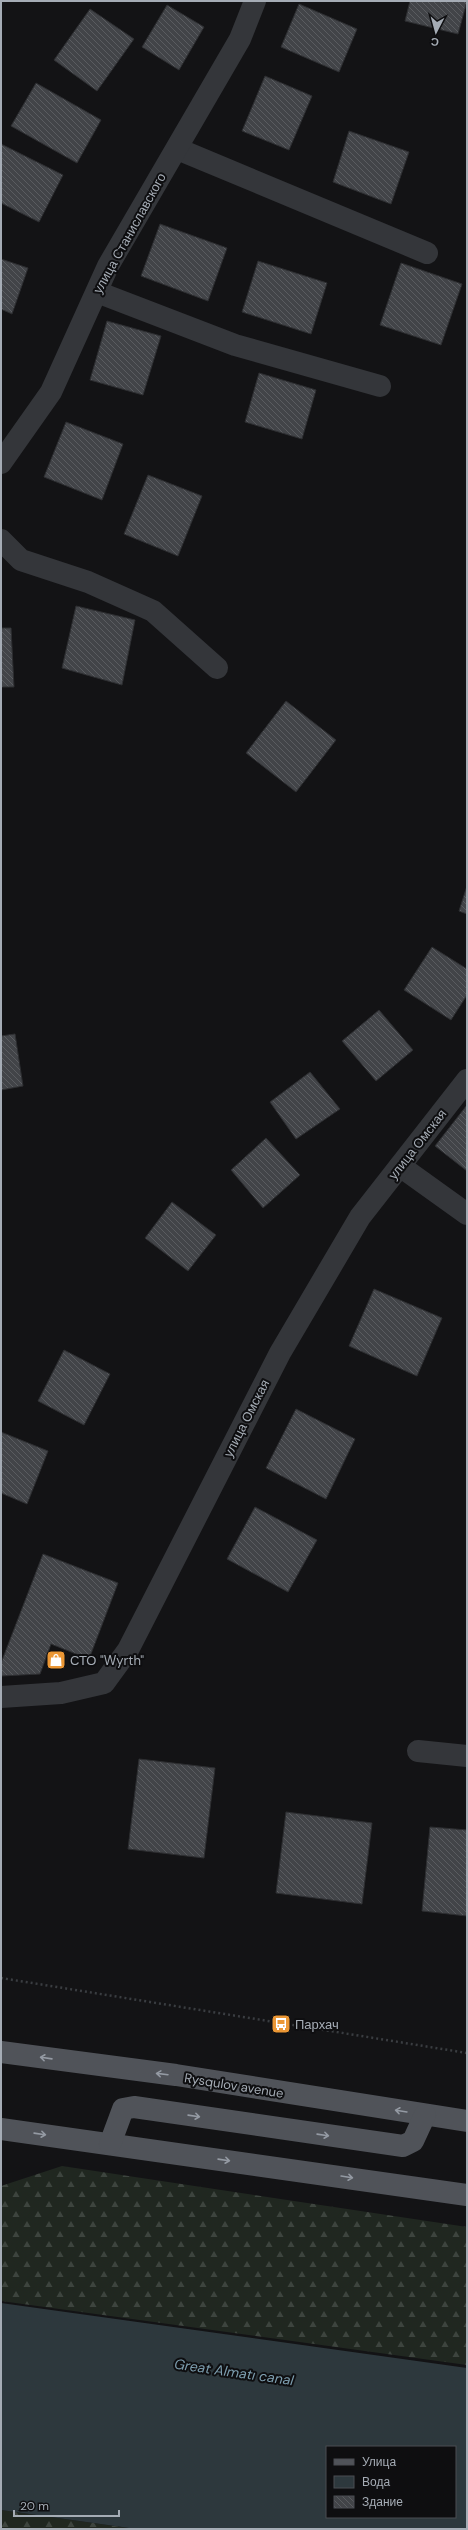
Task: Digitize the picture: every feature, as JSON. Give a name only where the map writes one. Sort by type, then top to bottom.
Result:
[{"type":"main road","name":"Rysqulov avenue","points":[[1,2052],[176,2075],[467,2121]]},
{"type":"main road","points":[[110,2144],[123,2109],[134,2108],[403,2146],[413,2141],[425,2114]]},
{"type":"main road","points":[[1,2128],[467,2196]]},
{"type":"street","name":"улица Станиславского","points":[[1,463],[50,392],[108,266],[240,39],[255,1]]},
{"type":"street","points":[[180,142],[180,150],[427,253]]},
{"type":"street","points":[[97,292],[235,345],[380,386]]},
{"type":"street","points":[[1,540],[21,560],[88,582],[153,611],[217,668]]},
{"type":"street","name":"улица Омская","points":[[1,1697],[61,1693],[104,1683],[128,1650],[280,1353],[360,1217],[467,1080]]},
{"type":"street","points":[[400,1166],[467,1214]]},
{"type":"street","points":[[418,1751],[467,1756]]},
{"type":"path","points":[[1,1978],[467,2053]]},
{"type":"green space","points":[[62,2166],[467,2227],[467,2365],[1,2301],[1,2186]]},
{"type":"green space","points":[[1,2510],[136,2529],[1,2529]]},
{"type":"water","name":"Great Almatı canal","points":[[1,2303],[467,2368],[467,2529],[136,2529],[1,2510]]},
{"type":"building","points":[[410,1],[467,1],[458,34],[405,21]]},
{"type":"building","points":[[299,4],[357,29],[339,72],[281,47]]},
{"type":"building","points":[[167,5],[204,27],[179,70],[142,47]]},
{"type":"building","points":[[90,9],[134,39],[97,91],[54,60]]},
{"type":"building","points":[[265,76],[312,96],[289,150],[242,131]]},
{"type":"building","points":[[36,83],[101,120],[77,163],[11,126]]},
{"type":"building","points":[[349,131],[409,152],[391,204],[333,182]]},
{"type":"building","points":[[1,144],[63,175],[39,222],[1,203]]},
{"type":"building","points":[[160,224],[227,248],[208,301],[141,276]]},
{"type":"building","points":[[1,259],[28,268],[12,314],[1,309]]},
{"type":"building","points":[[258,261],[327,283],[311,334],[242,312]]},
{"type":"building","points":[[401,263],[462,284],[441,345],[380,325]]},
{"type":"building","points":[[107,321],[161,336],[143,395],[90,380]]},
{"type":"building","points":[[259,373],[316,390],[302,439],[245,422]]},
{"type":"building","points":[[66,422],[123,444],[102,500],[44,477]]},
{"type":"building","points":[[148,475],[202,496],[178,556],[124,534]]},
{"type":"building","points":[[76,606],[135,620],[122,685],[62,668]]},
{"type":"building","points":[[1,628],[11,628],[14,687],[1,687]]},
{"type":"building","points":[[286,701],[336,740],[296,792],[246,753]]},
{"type":"building","points":[[467,886],[467,914],[459,911]]},
{"type":"building","points":[[432,947],[467,969],[467,995],[451,1020],[404,990]]},
{"type":"building","points":[[379,1010],[413,1050],[376,1081],[342,1041]]},
{"type":"building","points":[[15,1034],[23,1086],[1,1090],[1,1036]]},
{"type":"building","points":[[310,1072],[340,1109],[296,1139],[270,1102]]},
{"type":"building","points":[[467,1105],[467,1171],[435,1146]]},
{"type":"building","points":[[266,1138],[300,1175],[263,1208],[231,1170]]},
{"type":"building","points":[[172,1202],[216,1235],[188,1271],[145,1238]]},
{"type":"building","points":[[374,1289],[442,1318],[417,1376],[349,1346]]},
{"type":"building","points":[[64,1350],[110,1374],[84,1425],[38,1401]]},
{"type":"building","points":[[296,1409],[355,1439],[326,1499],[266,1468]]},
{"type":"building","points":[[1,1432],[48,1451],[27,1504],[1,1493]]},
{"type":"building","points":[[255,1507],[317,1540],[288,1592],[227,1559]]},
{"type":"building","points":[[43,1554],[118,1583],[89,1659],[51,1644],[40,1674],[1,1676],[1,1663]]},
{"type":"building","points":[[139,1759],[215,1768],[204,1858],[128,1849]]},
{"type":"building","points":[[286,1812],[372,1823],[362,1904],[276,1893]]},
{"type":"building","points":[[430,1827],[467,1830],[467,1916],[422,1911]]},
{"type":"place","name":"СТО \"Wyrth\"","points":[[56,1660]]},
{"type":"place","name":"Пархач","points":[[281,2024]]}]
